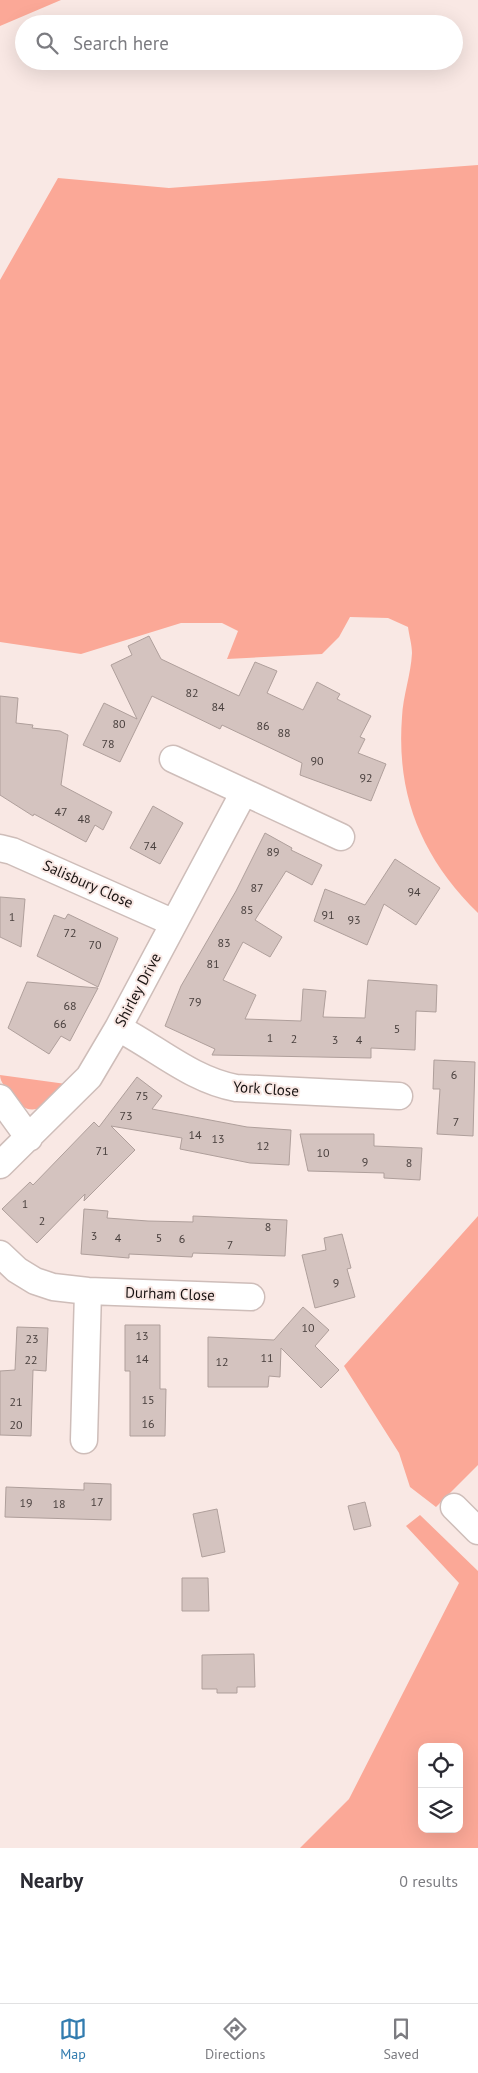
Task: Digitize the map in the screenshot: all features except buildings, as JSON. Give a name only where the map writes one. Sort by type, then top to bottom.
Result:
[{"type":"street","points":[[173,759],[341,837]]},
{"type":"street","name":"Shirley Drive","points":[[0,1165],[89,1077],[118,1028],[244,792]]},
{"type":"street","name":"Salisbury Close","points":[[0,848],[36,861],[174,923]]},
{"type":"street","name":"York Close","points":[[118,1028],[217,1085],[236,1088],[399,1096]]},
{"type":"street","points":[[0,1098],[29,1138]]},
{"type":"street","name":"Durham Close","points":[[0,1254],[16,1270],[35,1281],[53,1287],[88,1291],[251,1297]]},
{"type":"street","points":[[84,1440],[88,1291]]},
{"type":"street","points":[[454,1507],[478,1531]]},
{"type":"shaded area","points":[[0,0],[61,0],[26,15],[15,15],[15,20],[0,26]]},
{"type":"shaded area","points":[[478,165],[478,913],[458,892],[428,848],[417,824],[409,799],[403,773],[401,746],[403,709],[412,653],[408,627],[388,618],[350,617],[339,637],[322,654],[227,659],[238,631],[222,623],[181,623],[81,654],[0,642],[0,280],[58,178],[169,188]]},
{"type":"shaded area","points":[[0,1075],[66,1084],[46,1104],[40,1108],[33,1109],[26,1108],[19,1103],[2,1083]]},
{"type":"shaded area","points":[[478,1216],[478,1465],[436,1507],[410,1487],[399,1453],[344,1366]]},
{"type":"shaded area","points":[[420,1515],[478,1571],[478,1848],[300,1848],[349,1799],[459,1583],[406,1526]]}]
